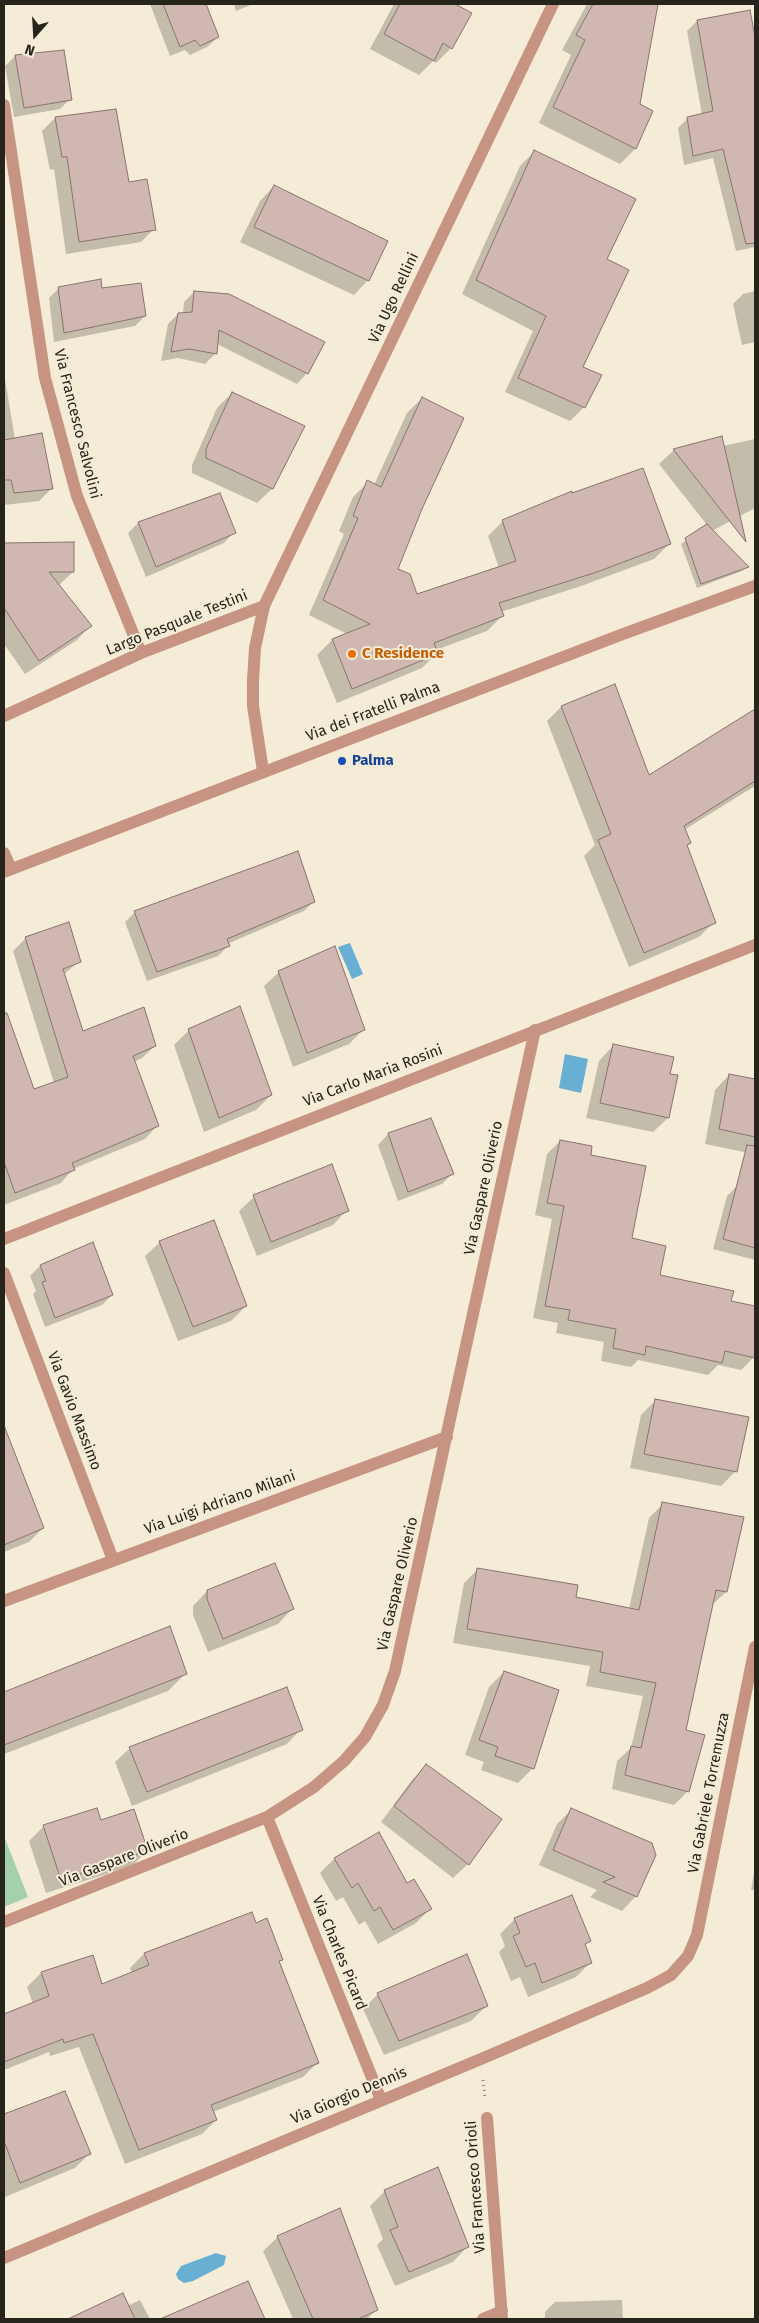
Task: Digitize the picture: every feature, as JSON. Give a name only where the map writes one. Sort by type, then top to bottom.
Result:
[{"type":"street","name":"Via Ugo Rellini","points":[[264,606],[553,4]]},
{"type":"street","name":"Via Francesco Salvolini","points":[[4,104],[45,378],[77,496],[141,654]]},
{"type":"street","name":"Via dei Fratelli Palma","points":[[7,870],[263,771],[755,586]]},
{"type":"street","name":"Largo Pasquale Testini","points":[[4,716],[141,654],[264,606]]},
{"type":"street","name":"Largo Pasquale Testini","points":[[263,771],[253,706],[253,680],[255,648],[264,606]]},
{"type":"street","points":[[4,853],[7,870]]},
{"type":"street","name":"Via Carlo Maria Rosini","points":[[4,1239],[535,1030],[755,946]]},
{"type":"street","name":"Via Gaspare Oliverio","points":[[4,1922],[268,1817],[307,1793],[344,1761],[365,1737],[383,1705],[395,1671],[535,1030]]},
{"type":"street","name":"Via Gavio Massimo","points":[[4,1273],[113,1560]]},
{"type":"street","name":"Via Luigi Adriano Milani","points":[[4,1601],[447,1436]]},
{"type":"street","name":"Via Gabriele Torremuzza","points":[[693,1945],[755,1647]]},
{"type":"street","name":"Via Charles Picard","points":[[268,1817],[381,2100]]},
{"type":"street","name":"Via Giorgio Dennis","points":[[4,2258],[481,2059],[660,1982],[680,1967],[693,1945]]},
{"type":"street","name":"Via Francesco Orioli","points":[[483,2319],[502,2315],[487,2118]]},
{"type":"path","name":"Via Francesco Orioli","points":[[481,2059],[487,2118]]},
{"type":"green space","points":[[4,1836],[28,1897],[4,1907]]},
{"type":"water","points":[[350,943],[363,974],[352,979],[338,947]]},
{"type":"water","points":[[565,1054],[588,1059],[581,1093],[559,1088]]},
{"type":"water","points":[[216,2253],[226,2256],[224,2265],[193,2281],[184,2283],[178,2279],[176,2274],[181,2266]]},
{"type":"building","points":[[163,4],[206,4],[219,37],[200,46],[195,40],[180,47]]},
{"type":"building","points":[[400,4],[455,4],[472,13],[452,49],[443,43],[434,61],[384,34]]},
{"type":"building","points":[[593,4],[658,4],[640,104],[653,111],[636,149],[553,107],[585,40],[576,35]]},
{"type":"building","points":[[750,10],[755,37],[755,243],[746,244],[723,149],[693,156],[687,117],[713,111],[697,20]]},
{"type":"building","points":[[64,50],[72,100],[24,108],[15,55]]},
{"type":"building","points":[[116,109],[129,182],[147,179],[156,230],[79,242],[67,157],[62,157],[55,117]]},
{"type":"building","points":[[534,150],[636,199],[607,259],[629,270],[583,367],[602,375],[585,408],[518,378],[546,316],[476,280]]},
{"type":"building","points":[[274,185],[388,241],[369,281],[254,227]]},
{"type":"building","points":[[101,279],[102,288],[141,283],[146,316],[64,333],[58,287]]},
{"type":"building","points":[[194,291],[229,294],[325,342],[308,374],[219,330],[217,354],[189,349],[171,352],[178,313],[192,312]]},
{"type":"building","points":[[232,392],[305,426],[273,489],[206,458],[206,449]]},
{"type":"building","points":[[422,397],[464,418],[422,509],[398,569],[410,574],[417,594],[516,561],[502,520],[572,491],[572,493],[643,468],[671,544],[597,572],[499,603],[504,616],[434,643],[438,654],[352,689],[332,639],[370,624],[323,600],[358,518],[353,516],[367,480],[381,487]]},
{"type":"building","points":[[42,433],[53,489],[14,493],[11,480],[4,480],[4,440]]},
{"type":"building","points":[[722,436],[746,542],[673,449]]},
{"type":"building","points":[[220,493],[236,533],[156,567],[138,522]]},
{"type":"building","points":[[707,524],[749,567],[701,584],[685,538]]},
{"type":"building","points":[[74,542],[74,572],[49,572],[92,626],[39,661],[4,608],[4,543]]},
{"type":"building","points":[[615,684],[649,775],[755,709],[755,781],[684,826],[691,843],[687,845],[716,923],[644,953],[598,840],[611,834],[561,706]]},
{"type":"building","points":[[298,851],[315,902],[227,939],[230,946],[157,972],[134,911]]},
{"type":"building","points":[[69,922],[81,962],[63,969],[83,1031],[144,1007],[156,1046],[133,1056],[159,1126],[72,1163],[75,1170],[15,1193],[4,1162],[4,1013],[7,1013],[34,1089],[68,1077],[25,937]]},
{"type":"building","points":[[335,946],[365,1030],[307,1053],[278,971]]},
{"type":"building","points":[[240,1006],[272,1095],[219,1118],[188,1029]]},
{"type":"building","points":[[613,1044],[674,1057],[670,1074],[678,1075],[669,1118],[600,1103]]},
{"type":"building","points":[[729,1074],[755,1079],[755,1137],[719,1129]]},
{"type":"building","points":[[431,1118],[454,1174],[408,1192],[388,1133]]},
{"type":"building","points":[[560,1140],[592,1146],[591,1155],[646,1166],[632,1238],[666,1246],[660,1275],[734,1291],[731,1301],[755,1306],[755,1358],[725,1351],[722,1363],[646,1346],[645,1355],[613,1348],[616,1329],[568,1320],[570,1310],[545,1306],[564,1206],[547,1203]]},
{"type":"building","points":[[747,1145],[755,1146],[755,1248],[723,1239]]},
{"type":"building","points":[[332,1164],[349,1211],[271,1242],[253,1195]]},
{"type":"building","points":[[214,1220],[247,1306],[193,1327],[159,1241]]},
{"type":"building","points":[[93,1242],[113,1295],[55,1318],[42,1282],[46,1281],[40,1265]]},
{"type":"building","points":[[655,1399],[749,1417],[737,1472],[644,1454]]},
{"type":"building","points":[[4,1429],[44,1528],[4,1545]]},
{"type":"building","points":[[662,1502],[744,1517],[727,1592],[716,1590],[686,1730],[705,1735],[689,1792],[625,1775],[631,1746],[641,1748],[656,1683],[600,1672],[603,1652],[467,1629],[477,1568],[578,1585],[576,1597],[639,1610]]},
{"type":"building","points":[[275,1563],[294,1609],[223,1639],[207,1599],[207,1590]]},
{"type":"building","points":[[170,1626],[187,1674],[4,1745],[4,1692]]},
{"type":"building","points":[[504,1671],[559,1690],[534,1769],[495,1756],[498,1747],[479,1740]]},
{"type":"building","points":[[287,1687],[303,1730],[147,1792],[129,1747]]},
{"type":"building","points":[[426,1764],[502,1819],[469,1865],[394,1806]]},
{"type":"building","points":[[97,1808],[101,1820],[134,1809],[148,1851],[61,1880],[43,1825]]},
{"type":"building","points":[[571,1808],[652,1843],[656,1855],[637,1897],[603,1882],[615,1877],[553,1850]]},
{"type":"building","points":[[379,1832],[407,1883],[414,1879],[432,1909],[393,1930],[380,1907],[374,1911],[358,1883],[352,1888],[334,1858]]},
{"type":"building","points":[[572,1895],[591,1941],[585,1944],[592,1963],[542,1983],[535,1963],[526,1967],[513,1936],[520,1933],[514,1918]]},
{"type":"building","points":[[252,1912],[256,1923],[267,1918],[283,1960],[279,1961],[319,2063],[211,2105],[217,2120],[139,2150],[93,2034],[64,2043],[63,2039],[4,2062],[4,2014],[49,1996],[41,1972],[93,1955],[102,1984],[149,1965],[144,1953]]},
{"type":"building","points":[[467,1954],[488,2006],[399,2041],[377,1993]]},
{"type":"building","points":[[65,2091],[91,2154],[20,2183],[4,2141],[4,2114]]},
{"type":"building","points":[[438,2167],[469,2247],[409,2272],[390,2230],[398,2227],[384,2190]]},
{"type":"building","points":[[340,2208],[378,2310],[358,2319],[313,2319],[277,2236]]},
{"type":"building","points":[[248,2281],[265,2319],[160,2319]]},
{"type":"building","points":[[123,2293],[135,2319],[68,2319]]},
{"type":"place","name":"C Residence","points":[[352,654]]},
{"type":"place","name":"Palma","points":[[342,761]]}]
